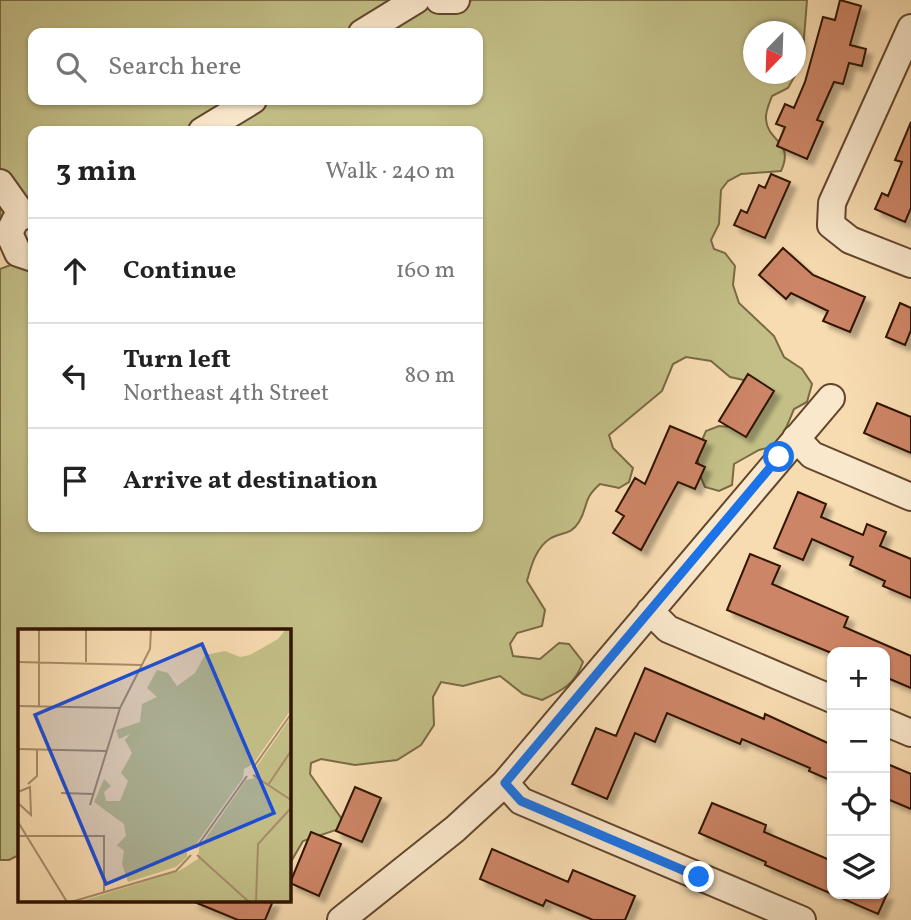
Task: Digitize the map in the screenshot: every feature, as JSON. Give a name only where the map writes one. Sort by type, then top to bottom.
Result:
[{"type":"street","points":[[370,28],[416,0]]},
{"type":"street","points":[[439,0],[456,0]]},
{"type":"street","points":[[911,28],[832,203],[831,225],[850,240],[911,264]]},
{"type":"street","points":[[210,126],[245,105]]},
{"type":"street","points":[[0,183],[27,213],[11,225],[15,254]]},
{"type":"street","points":[[341,920],[455,829],[505,783],[831,398]]},
{"type":"street","points":[[796,438],[812,456],[911,497]]},
{"type":"street","points":[[650,611],[668,629],[827,697]]},
{"type":"street","points":[[890,724],[911,733]]},
{"type":"street","points":[[505,783],[521,801],[802,920]]},
{"type":"shaded area","points":[[0,0],[397,0],[351,28],[28,28],[28,105],[227,105],[192,126],[28,126],[28,208],[6,216],[0,243]]},
{"type":"shaded area","points":[[472,0],[807,0],[805,21],[743,21],[743,84],[790,84],[772,96],[766,113],[771,133],[783,147],[784,161],[781,171],[741,174],[728,181],[721,190],[719,224],[711,240],[714,249],[725,253],[735,266],[733,285],[739,303],[774,336],[784,357],[802,369],[812,384],[807,402],[794,409],[779,445],[759,450],[734,464],[732,485],[719,491],[705,487],[698,466],[700,446],[706,431],[719,426],[740,428],[753,382],[730,377],[711,361],[686,357],[673,364],[662,391],[609,435],[613,448],[633,468],[629,482],[619,488],[600,484],[588,499],[576,526],[546,542],[530,569],[527,581],[545,610],[542,626],[517,633],[510,644],[513,656],[540,659],[559,643],[569,644],[583,662],[576,676],[562,689],[542,700],[523,694],[500,676],[463,686],[441,682],[433,697],[434,725],[421,745],[397,760],[355,765],[321,759],[311,763],[310,774],[344,822],[339,829],[303,841],[290,863],[290,629],[18,629],[18,856],[9,860],[0,860],[0,269],[13,264],[28,267],[28,532],[483,532],[483,126],[231,126],[265,105],[483,105],[483,28],[388,28],[420,9],[460,8]]},
{"type":"building","points":[[840,0],[861,6],[850,45],[866,49],[862,66],[849,63],[843,84],[834,82],[817,120],[823,122],[807,159],[777,146],[785,127],[776,124],[785,104],[794,108],[806,84],[823,17],[835,20]]},
{"type":"building","points":[[911,122],[911,208],[905,222],[875,209],[882,193],[888,196],[902,162],[895,160]]},
{"type":"building","points":[[771,174],[790,182],[765,238],[734,225],[741,210],[747,213],[759,185],[765,188]]},
{"type":"building","points":[[783,248],[813,275],[865,297],[850,332],[823,321],[828,311],[791,293],[786,299],[759,275]]},
{"type":"building","points":[[900,303],[911,308],[911,330],[905,345],[886,337]]},
{"type":"building","points":[[748,374],[774,391],[746,437],[719,421]]},
{"type":"building","points":[[877,403],[911,417],[911,453],[864,433]]},
{"type":"building","points":[[670,426],[706,441],[696,463],[705,467],[695,489],[678,482],[641,550],[613,533],[624,516],[616,511],[635,478],[645,484]]},
{"type":"building","points":[[798,492],[826,504],[821,517],[863,535],[867,524],[886,532],[880,546],[911,559],[911,598],[883,586],[885,581],[850,565],[853,557],[812,539],[803,560],[774,548]]},
{"type":"building","points":[[750,554],[780,566],[772,584],[848,617],[844,627],[911,656],[911,688],[890,679],[890,647],[827,647],[827,651],[727,610]]},
{"type":"building","points":[[645,668],[764,719],[765,714],[827,743],[827,779],[809,771],[810,768],[742,739],[740,744],[667,713],[655,742],[635,733],[607,799],[572,784],[596,728],[616,736]]},
{"type":"building","points":[[890,765],[911,774],[911,809],[890,800]]},
{"type":"building","points":[[355,787],[381,798],[362,842],[336,831]]},
{"type":"building","points":[[712,803],[766,825],[764,832],[827,859],[827,892],[765,865],[766,862],[699,833]]},
{"type":"building","points":[[311,832],[341,844],[319,896],[290,883]]},
{"type":"building","points":[[492,849],[568,882],[573,870],[635,896],[625,920],[593,920],[546,900],[543,906],[480,879]]},
{"type":"building","points":[[843,899],[885,899],[878,914]]},
{"type":"building","points":[[194,902],[273,902],[265,920],[238,920]]},
{"type":"route","points":[[699,877],[521,801],[505,783],[779,457]]}]
